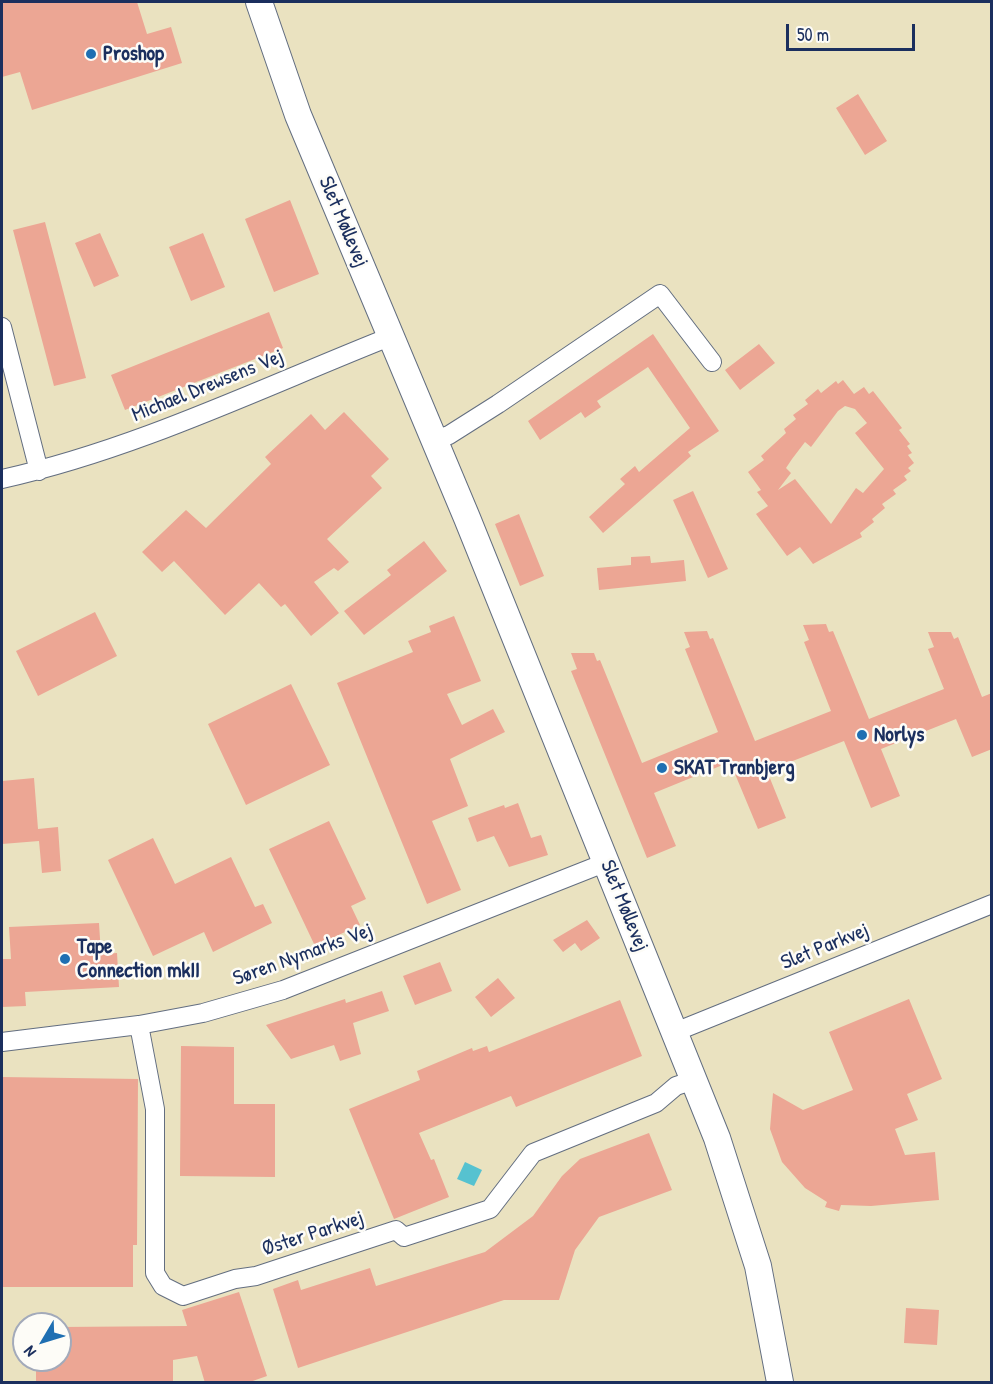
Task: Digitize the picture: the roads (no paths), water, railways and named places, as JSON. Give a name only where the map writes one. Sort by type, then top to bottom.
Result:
[{"type":"street","name":"Slet Møllevej","points":[[259,2],[298,115],[435,440],[694,1080],[739,1202],[758,1266],[780,1383]]},
{"type":"street","points":[[435,440],[449,435],[498,404],[660,294],[712,362]]},
{"type":"street","points":[[2,327],[39,471]]},
{"type":"street","name":"Michael Drewsens Vej","points":[[2,479],[39,471],[128,443],[392,336]]},
{"type":"street","name":"Søren Nymarks Vej","points":[[2,1042],[139,1025],[203,1013],[283,990],[607,862]]},
{"type":"street","name":"Slet Parkvej","points":[[675,1032],[992,904]]},
{"type":"street","name":"Øster Parkvej","points":[[139,1025],[155,1109],[155,1273],[163,1286],[183,1296],[235,1278],[256,1276],[396,1230],[404,1237],[490,1209],[533,1153],[656,1102],[676,1086],[694,1080]]},
{"type":"water","points":[[465,1162],[482,1170],[474,1186],[457,1179]]},
{"type":"place","name":"Proshop","points":[[91,54]]},
{"type":"place","name":"Norlys","points":[[862,735]]},
{"type":"place","name":"SKAT Tranbjerg","points":[[662,768]]},
{"type":"place","name":"Tape Connection mkII","points":[[65,959]]}]
